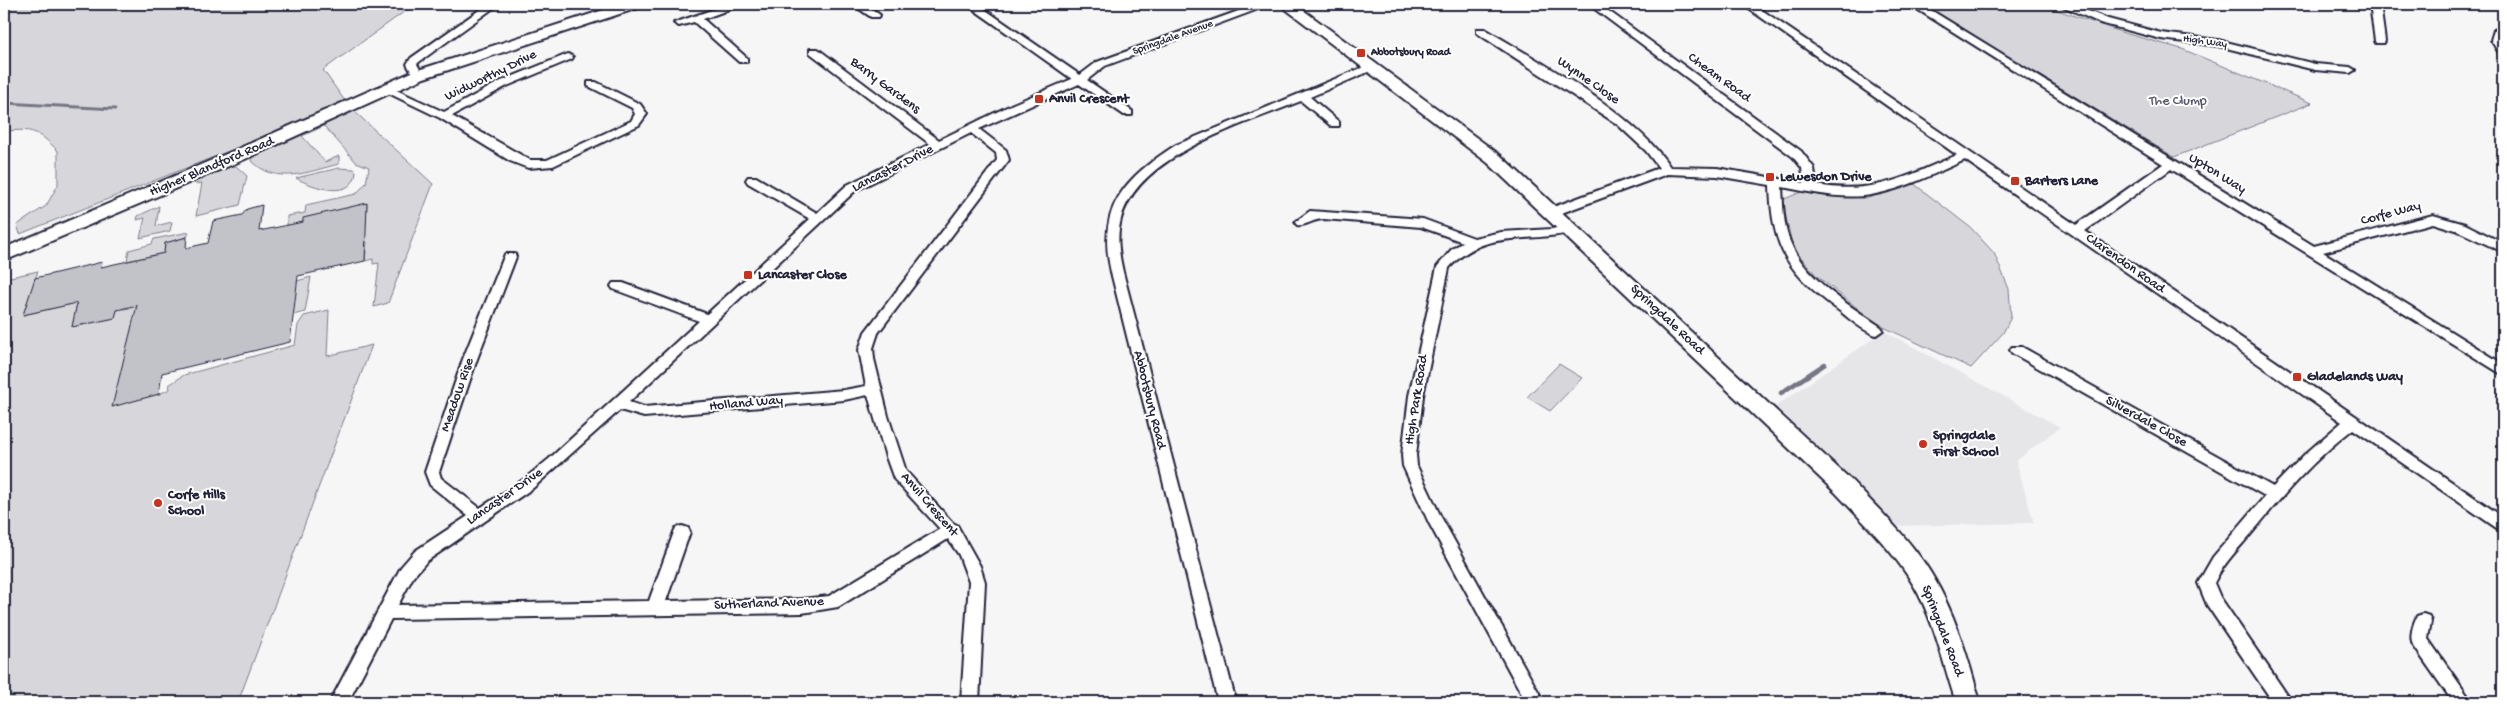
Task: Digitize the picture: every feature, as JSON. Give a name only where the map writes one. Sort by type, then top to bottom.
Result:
[{"type":"street","points":[[418,75],[412,64],[415,60],[494,4]]},
{"type":"street","name":"Higher Blandford Road","points":[[4,255],[388,90],[418,75],[636,4]]},
{"type":"street","points":[[678,23],[739,4]]},
{"type":"street","points":[[857,4],[875,15]]},
{"type":"street","points":[[971,4],[1044,56],[1081,79],[1128,114]]},
{"type":"street","name":"Springdale Avenue","points":[[1081,79],[1101,64],[1268,4]]},
{"type":"street","name":"Springdale Road","points":[[1286,4],[1494,159],[1842,486],[1895,542],[1919,574],[1930,594],[1968,702]]},
{"type":"street","name":"Cheam Road","points":[[1594,4],[1797,154],[1808,168],[1810,188]]},
{"type":"street","name":"Clarendon Road","points":[[1747,4],[2503,524]]},
{"type":"street","name":"Upton Way","points":[[1914,4],[2503,370]]},
{"type":"street","name":"High Way","points":[[2063,4],[2104,21],[2161,36],[2218,43],[2315,67],[2350,70]]},
{"type":"street","points":[[2375,4],[2377,40],[2394,44]]},
{"type":"street","points":[[696,18],[743,60]]},
{"type":"street","points":[[2503,29],[2498,32],[2496,40],[2503,51]]},
{"type":"street","name":"Wynne Close","points":[[1481,31],[1544,69],[1627,126],[1657,156],[1666,170]]},
{"type":"street","name":"Barry Gardens","points":[[814,51],[938,145]]},
{"type":"street","name":"Widworthy Drive","points":[[444,116],[503,84],[554,66],[568,57]]},
{"type":"street","name":"Abbotsbury Road","points":[[1227,702],[1116,272],[1112,233],[1114,220],[1126,194],[1135,182],[1158,161],[1187,144],[1371,67]]},
{"type":"street","name":"Lancaster Drive","points":[[339,702],[407,572],[421,556],[528,484],[710,320],[851,188],[938,145],[1081,79]]},
{"type":"street","name":"Widworthy Drive","points":[[388,90],[444,116],[514,158],[528,164],[549,163],[635,122],[641,114],[636,106],[610,89],[592,84]]},
{"type":"street","points":[[1302,96],[1335,124]]},
{"type":"street","name":"Anvil Crescent","points":[[970,702],[977,582],[968,553],[952,529],[900,477],[874,389],[866,349],[872,332],[1002,160],[1002,152],[972,129]]},
{"type":"street","points":[[1552,212],[1666,170],[1717,172],[1846,193],[1869,192],[1900,184],[1966,155]]},
{"type":"street","points":[[2077,230],[2172,163]]},
{"type":"street","points":[[752,180],[805,213],[820,218]]},
{"type":"street","points":[[1776,182],[1779,224],[1782,239],[1790,255],[1805,274],[1829,296],[1876,330]]},
{"type":"street","points":[[1302,222],[1310,215],[1324,215],[1423,223],[1474,242]]},
{"type":"street","name":"Corfe Way","points":[[2312,251],[2434,219],[2455,224],[2503,248]]},
{"type":"street","name":"High Park Road","points":[[1535,702],[1434,519],[1410,466],[1409,455],[1416,396],[1442,267],[1454,253],[1490,236],[1544,235],[1570,229]]},
{"type":"street","name":"Meadow Rise","points":[[479,516],[435,481],[432,472],[470,359],[510,257]]},
{"type":"street","points":[[618,286],[710,320]]},
{"type":"street","name":"Silverdale Close","points":[[2017,350],[2275,495]]},
{"type":"street","name":"Holland Way","points":[[618,404],[644,412],[844,395],[874,389]]},
{"type":"street","points":[[2283,702],[2213,600],[2206,583],[2210,572],[2222,556],[2275,495],[2324,443],[2353,421]]},
{"type":"street","name":"Sutherland Avenue","points":[[385,612],[802,606],[832,602],[952,529]]},
{"type":"street","points":[[656,608],[682,532]]},
{"type":"street","points":[[2423,621],[2419,640],[2463,702]]},
{"type":"shaded area","name":"Springdale First School","points":[[1884,331],[2060,427],[2016,461],[2034,523],[1893,526],[1772,409]]},
{"type":"green space","points":[[4,4],[415,4],[323,70],[347,104],[20,234],[17,225],[46,206],[58,185],[58,151],[34,132],[22,130],[4,131]]},
{"type":"green space","name":"The Clump","points":[[1923,4],[2040,4],[2124,33],[2182,49],[2312,103],[2174,157]]},
{"type":"green space","points":[[353,110],[433,184],[388,303],[374,307],[379,263],[373,264],[373,259],[365,261],[367,242],[340,248],[365,238],[367,204],[304,218],[302,226],[287,225],[287,216],[305,213],[306,205],[356,194],[366,183],[369,167],[356,162],[324,126],[302,136],[325,162],[339,156],[339,164],[305,173],[282,175],[271,173],[251,160],[253,155]]},
{"type":"green space","points":[[220,166],[236,166],[247,176],[240,205],[196,216],[202,183],[195,184],[190,176]]},
{"type":"green space","points":[[339,168],[354,169],[356,171],[354,181],[340,189],[321,188],[296,178]]},
{"type":"green space","points":[[1913,183],[1971,228],[1994,253],[2009,289],[2011,317],[2003,333],[1971,368],[1877,324],[1816,275],[1793,248],[1782,200],[1801,192],[1833,197],[1868,198]]},
{"type":"green space","points":[[159,206],[156,226],[172,222],[170,231],[140,238],[145,218],[137,220],[138,216]]},
{"type":"green space","points":[[189,232],[187,237],[165,243],[164,253],[127,261],[129,250],[152,244],[154,239]]},
{"type":"green space","name":"Corfe Hills School","points":[[10,252],[6,278],[38,271],[23,315],[77,303],[72,327],[114,318],[117,310],[137,307],[113,406],[159,394],[170,389],[169,385],[184,375],[295,345],[298,325],[304,316],[329,310],[327,356],[372,345],[238,702],[4,702],[4,255]]},
{"type":"green space","points":[[311,277],[305,312],[293,315],[297,281]]},
{"type":"green space","points":[[1559,364],[1582,378],[1550,411],[1527,397]]},
{"type":"building","points":[[367,203],[365,261],[298,276],[290,342],[162,373],[159,394],[112,407],[137,305],[117,310],[115,318],[72,327],[77,303],[23,315],[35,278],[102,262],[101,267],[164,253],[165,243],[187,237],[186,248],[208,243],[213,221],[242,215],[247,209],[262,205],[259,231],[303,222],[303,218]]},
{"type":"waterway","points":[[1080,9],[1094,4]]},
{"type":"waterway","points":[[4,103],[115,109]]},
{"type":"waterway","points":[[1781,393],[1825,364]]},
{"type":"place","name":"Abbotsbury Road","points":[[1361,53]]},
{"type":"place","name":"Anvil Crescent","points":[[1039,99]]},
{"type":"place","name":"Lewesdon Drive","points":[[1770,177]]},
{"type":"place","name":"Barters Lane","points":[[2015,181]]},
{"type":"place","name":"Lancaster Close","points":[[748,275]]},
{"type":"place","name":"Gladelands Way","points":[[2297,377]]},
{"type":"place","name":"Springdale First School","points":[[1923,444]]},
{"type":"place","name":"Corfe Hills School","points":[[158,503]]}]
